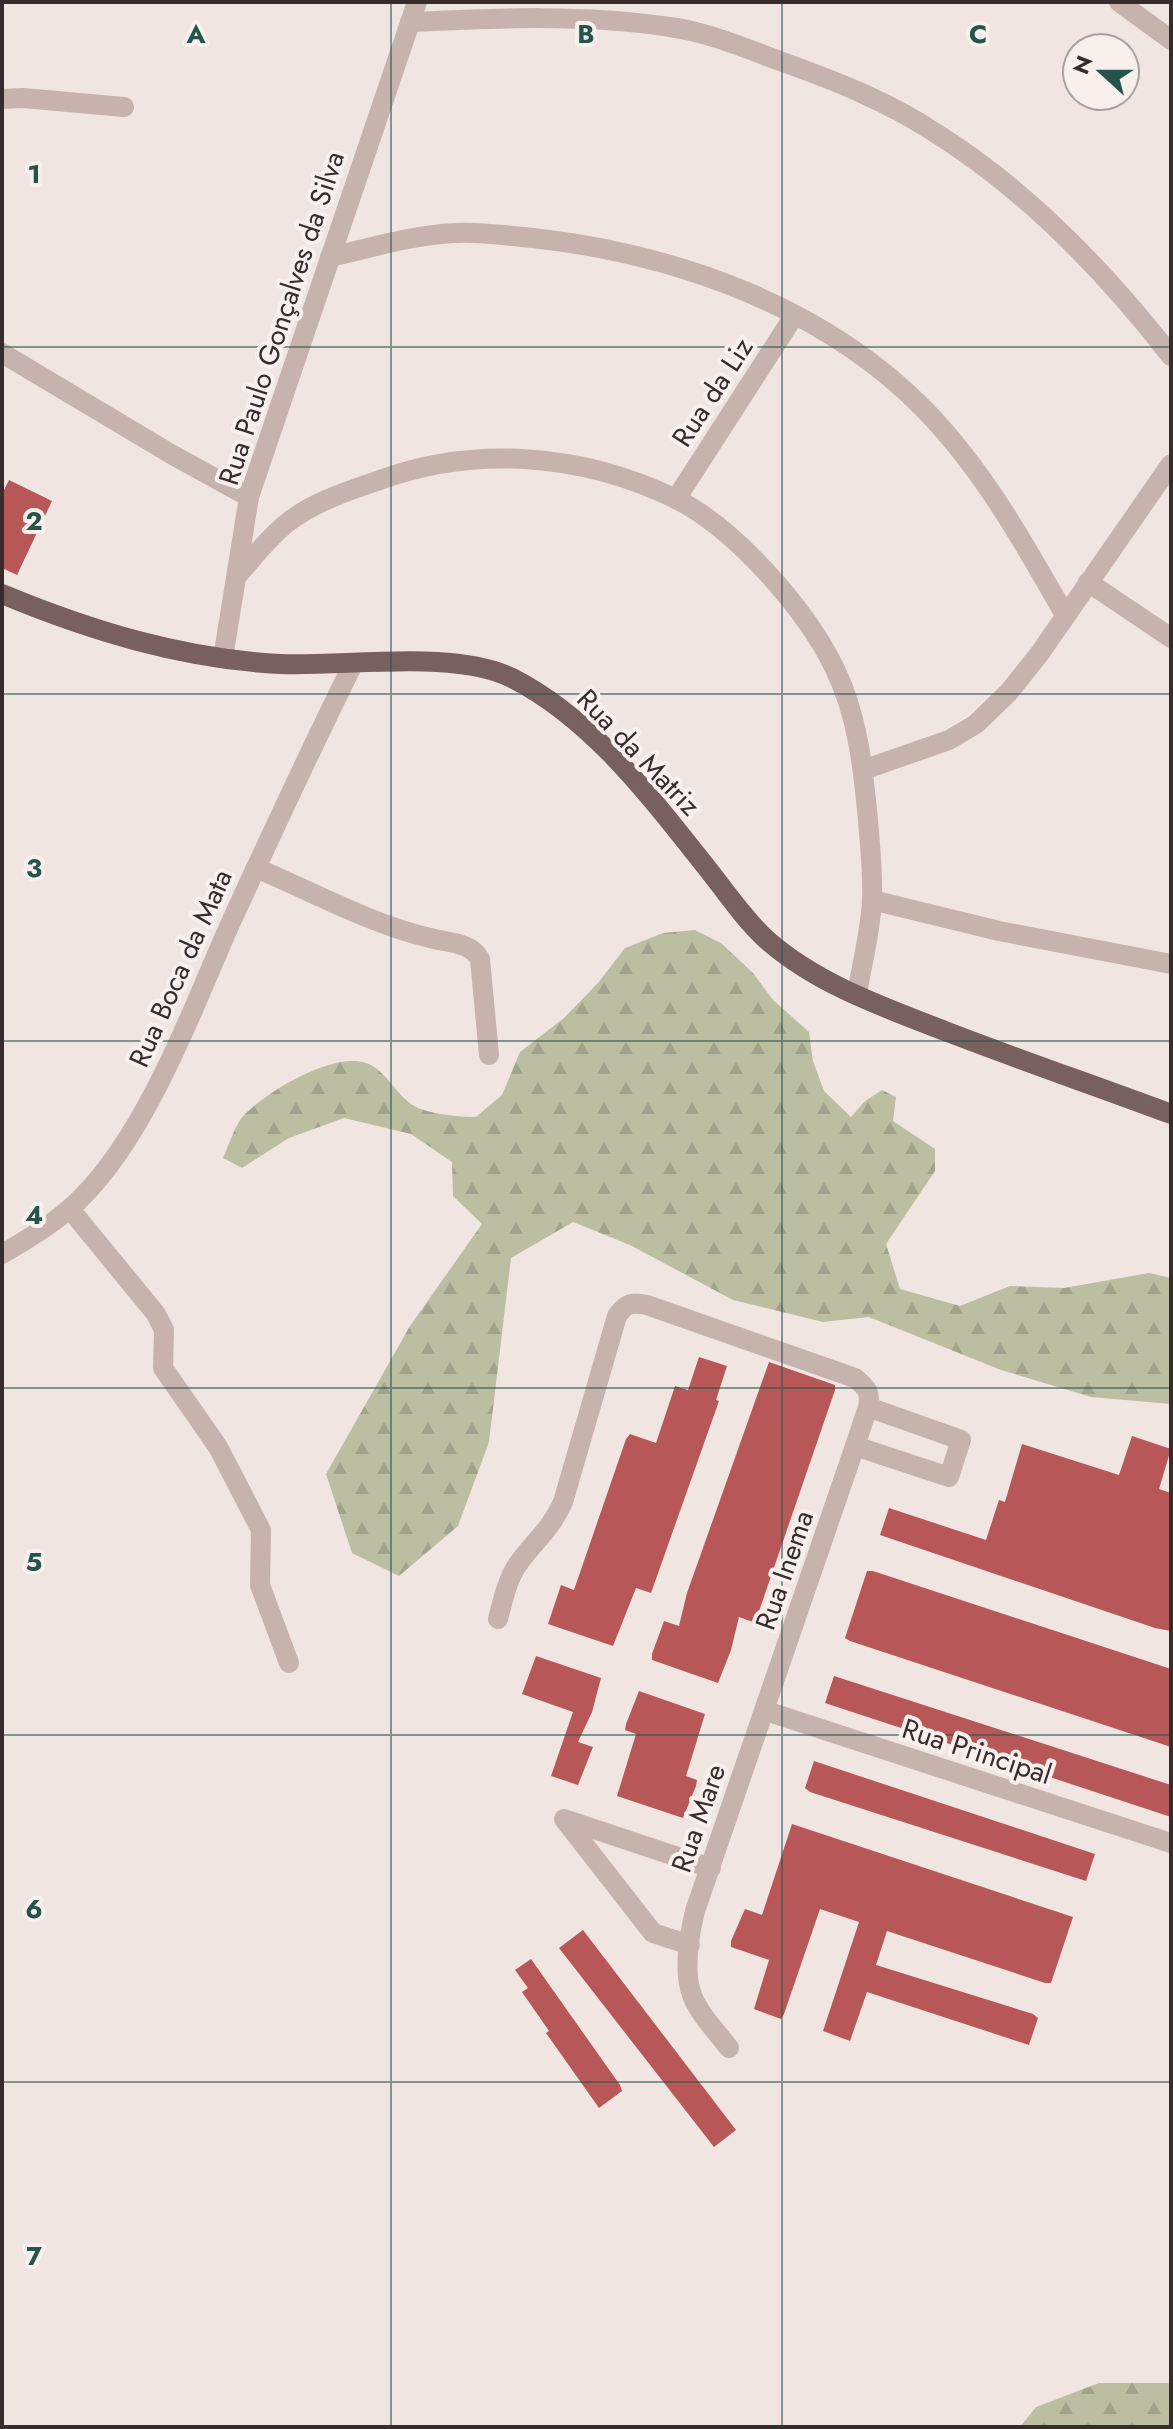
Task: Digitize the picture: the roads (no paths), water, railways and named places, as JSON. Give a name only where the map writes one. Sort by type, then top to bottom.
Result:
[{"type":"main road","name":"Rua da Matriz","points":[[2,594],[111,634],[223,658],[280,664],[447,662],[479,666],[508,675],[569,714],[609,754],[657,806],[764,937],[791,960],[857,994],[983,1046],[1171,1114]]},
{"type":"street","name":"Rua Paulo Gonçalves da Silva","points":[[223,658],[249,497],[417,2]]},
{"type":"street","points":[[1119,2],[1171,40]]},
{"type":"street","points":[[410,22],[553,18],[674,27],[740,46],[869,96],[934,132],[1002,181],[1104,274],[1171,356]]},
{"type":"street","points":[[2,99],[124,107]]},
{"type":"street","points":[[330,257],[395,242],[455,233],[562,241],[672,264],[719,280],[794,316],[846,345],[879,369],[926,411],[1002,506],[1065,615]]},
{"type":"street","name":"Rua da Liz","points":[[676,499],[794,316]]},
{"type":"street","points":[[2,353],[249,497]]},
{"type":"street","points":[[237,576],[287,523],[315,505],[397,474],[443,463],[488,457],[555,462],[637,483],[676,499],[704,518],[769,573],[806,620],[834,666],[851,709],[863,770],[872,900],[857,994]]},
{"type":"street","points":[[863,770],[949,740],[976,724],[1009,692],[1088,582],[1164,488],[1171,464]]},
{"type":"street","points":[[1088,582],[1171,638]]},
{"type":"street","name":"Rua Boca da Mata","points":[[2,1254],[70,1209],[128,1137],[156,1088],[353,664]]},
{"type":"street","points":[[256,868],[396,928],[475,951],[480,959],[489,1055]]},
{"type":"street","points":[[872,900],[999,931],[1171,964]]},
{"type":"street","points":[[70,1209],[156,1314],[164,1330],[163,1368],[218,1447],[253,1510],[261,1530],[260,1585],[289,1663]]},
{"type":"street","points":[[498,1619],[514,1571],[555,1520],[563,1502],[613,1330],[624,1306],[632,1302],[855,1378],[867,1388],[870,1397],[868,1407],[961,1440],[949,1477],[855,1446]]},
{"type":"street","name":"Rua Inema","points":[[766,1711],[868,1407]]},
{"type":"street","name":"Rua Principal","points":[[766,1711],[1171,1843]]},
{"type":"street","name":"Rua Mare","points":[[729,2048],[692,1997],[689,1985],[690,1945],[695,1911],[766,1711]]},
{"type":"street","points":[[690,1945],[653,1933],[564,1819],[711,1868]]}]
